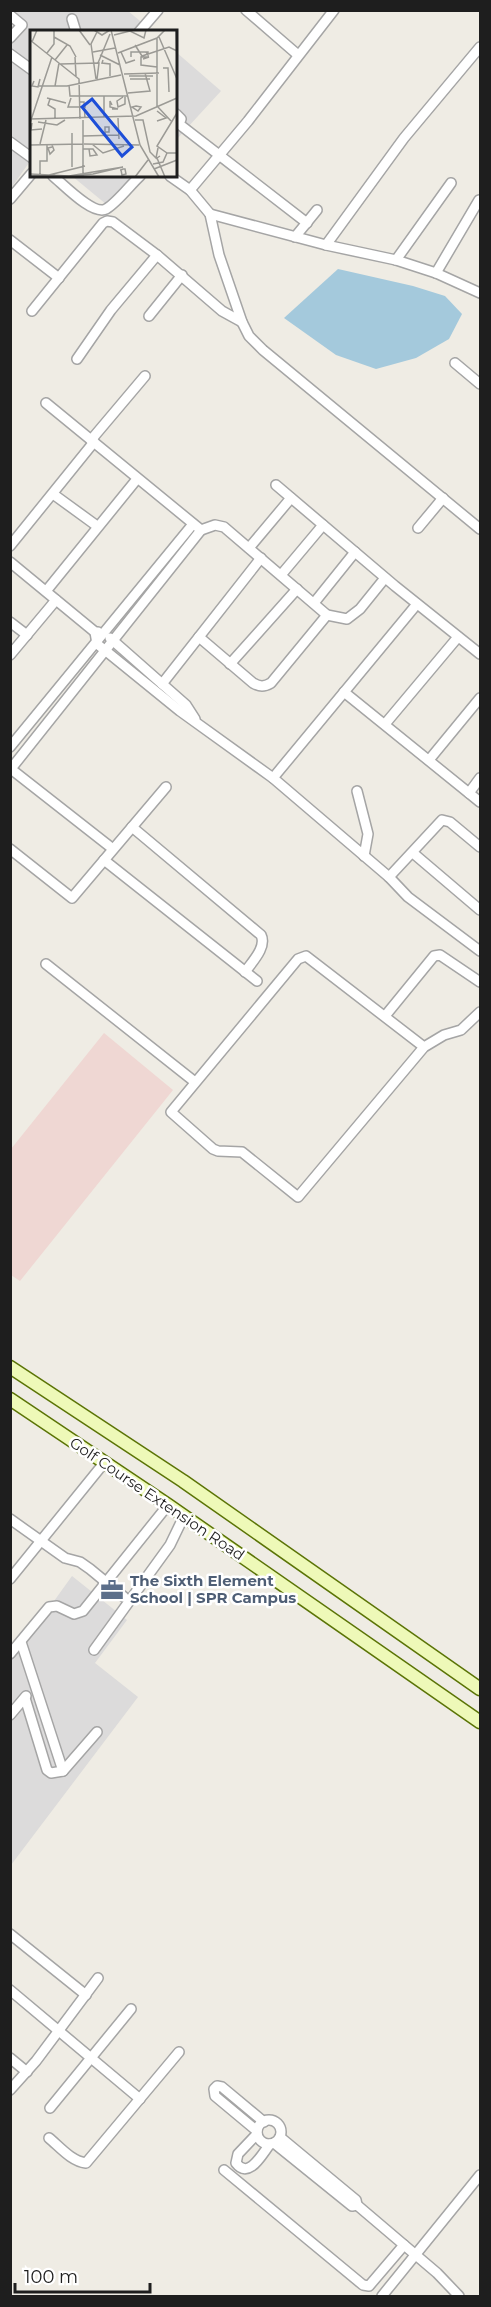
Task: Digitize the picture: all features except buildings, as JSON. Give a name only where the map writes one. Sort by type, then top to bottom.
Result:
[{"type":"main road","points":[[10,1367],[202,1494],[480,1689]]},
{"type":"main road","name":"Golf Course Extension Road","points":[[10,1399],[168,1505],[480,1722]]},
{"type":"street","points":[[141,30],[158,10]]},
{"type":"street","points":[[246,10],[298,55]]},
{"type":"street","points":[[190,190],[334,10]]},
{"type":"street","points":[[10,15],[22,25],[10,38]]},
{"type":"street","points":[[72,19],[75,30]]},
{"type":"street","points":[[326,245],[404,138],[480,47]]},
{"type":"street","points":[[10,54],[30,69]]},
{"type":"street","points":[[177,115],[181,119],[179,124],[307,224]]},
{"type":"street","points":[[10,142],[30,157]]},
{"type":"street","points":[[10,199],[30,175]]},
{"type":"street","points":[[54,177],[90,207],[97,210],[106,209],[139,177]]},
{"type":"street","points":[[171,177],[190,190],[210,214],[219,255],[249,336],[263,351],[480,529]]},
{"type":"street","points":[[396,260],[451,183]]},
{"type":"street","points":[[436,273],[479,200]]},
{"type":"street","points":[[295,237],[317,210]]},
{"type":"street","points":[[210,214],[326,245],[396,260],[436,273],[480,293]]},
{"type":"street","points":[[32,311],[107,221],[113,222],[182,275],[222,310],[242,322]]},
{"type":"street","points":[[10,240],[59,278]]},
{"type":"street","points":[[77,359],[111,310],[157,255]]},
{"type":"street","points":[[148,316],[182,275]]},
{"type":"street","points":[[454,363],[480,384]]},
{"type":"street","points":[[10,546],[145,376]]},
{"type":"street","points":[[46,403],[197,527]]},
{"type":"street","points":[[47,590],[137,479]]},
{"type":"street","points":[[276,485],[385,578],[480,654]]},
{"type":"street","points":[[53,494],[98,526]]},
{"type":"street","points":[[249,548],[291,498]]},
{"type":"street","points":[[418,528],[442,498]]},
{"type":"street","points":[[10,747],[97,644],[99,632],[197,527],[219,525],[327,615],[347,619],[360,609],[385,578]]},
{"type":"street","points":[[281,575],[323,525]]},
{"type":"street","points":[[113,849],[11,769],[114,641],[197,527]]},
{"type":"street","points":[[314,603],[355,552]]},
{"type":"street","points":[[162,684],[261,558]]},
{"type":"street","points":[[10,562],[47,590],[56,600],[114,641],[186,705],[196,721]]},
{"type":"street","points":[[230,664],[297,589]]},
{"type":"street","points":[[10,656],[56,600]]},
{"type":"street","points":[[273,777],[417,604]]},
{"type":"street","points":[[199,637],[253,683],[260,687],[266,686],[327,615]]},
{"type":"street","points":[[10,622],[27,635]]},
{"type":"street","points":[[385,724],[458,637]]},
{"type":"street","points":[[97,644],[180,711],[273,777],[389,877],[408,897],[480,951]]},
{"type":"street","points":[[344,692],[480,802]]},
{"type":"street","points":[[429,760],[480,698]]},
{"type":"street","points":[[469,793],[480,778]]},
{"type":"street","points":[[10,849],[72,898],[166,787]]},
{"type":"street","points":[[357,791],[368,834],[364,856]]},
{"type":"street","points":[[389,877],[442,820],[450,822],[480,847]]},
{"type":"street","points":[[132,827],[261,935],[264,939],[263,945],[245,972]]},
{"type":"street","points":[[413,853],[480,910]]},
{"type":"street","points":[[104,860],[257,981]]},
{"type":"street","points":[[385,1017],[434,956],[440,955],[480,982]]},
{"type":"street","points":[[424,1047],[306,956],[298,958],[171,1112],[213,1149],[242,1152],[298,1197],[424,1047],[444,1035],[461,1030],[480,1012]]},
{"type":"street","points":[[46,964],[195,1082]]},
{"type":"street","points":[[10,1579],[104,1462]]},
{"type":"street","points":[[10,1654],[50,1607],[57,1606],[69,1612],[78,1613],[87,1607],[168,1505]]},
{"type":"street","points":[[94,1650],[170,1545],[184,1516]]},
{"type":"street","points":[[10,1519],[64,1558],[80,1563],[124,1597]]},
{"type":"street","points":[[21,1642],[63,1771]]},
{"type":"street","points":[[10,1715],[34,1687]]},
{"type":"street","points":[[25,1698],[47,1770],[55,1774],[63,1771],[97,1732]]},
{"type":"street","points":[[10,1934],[86,1995]]},
{"type":"street","points":[[10,2091],[98,1978]]},
{"type":"street","points":[[10,1990],[140,2099]]},
{"type":"street","points":[[50,2108],[131,2008]]},
{"type":"street","points":[[49,2138],[70,2156],[86,2163],[179,2052]]},
{"type":"street","points":[[10,2058],[27,2072]]},
{"type":"street","points":[[264,2122],[257,2132],[237,2157],[236,2163],[242,2169],[249,2169],[275,2141],[278,2126],[272,2121],[264,2122],[222,2087],[217,2086],[214,2089],[216,2096],[257,2132],[263,2143],[275,2141],[356,2200],[357,2205],[416,2255],[459,2296]]},
{"type":"street","points":[[224,2170],[363,2285],[369,2286],[404,2245]]},
{"type":"street","points":[[382,2296],[480,2175]]},
{"type":"shaded area","points":[[11,11],[128,11],[151,30],[30,30],[30,161],[11,188]]},
{"type":"shaded area","points":[[177,53],[221,91],[177,139]]},
{"type":"shaded area","points":[[73,177],[142,177],[112,209]]},
{"type":"shaded area","points":[[104,1033],[173,1090],[20,1281],[11,1275],[11,1149]]},
{"type":"shaded area","points":[[72,1576],[127,1620],[95,1663],[138,1697],[11,1865],[11,1661]]},
{"type":"water","points":[[338,269],[413,286],[445,296],[462,314],[449,339],[416,358],[376,369],[336,355],[284,318]]},
{"type":"place","name":"The Sixth Element School | SPR Campus","points":[[112,1590]]}]
